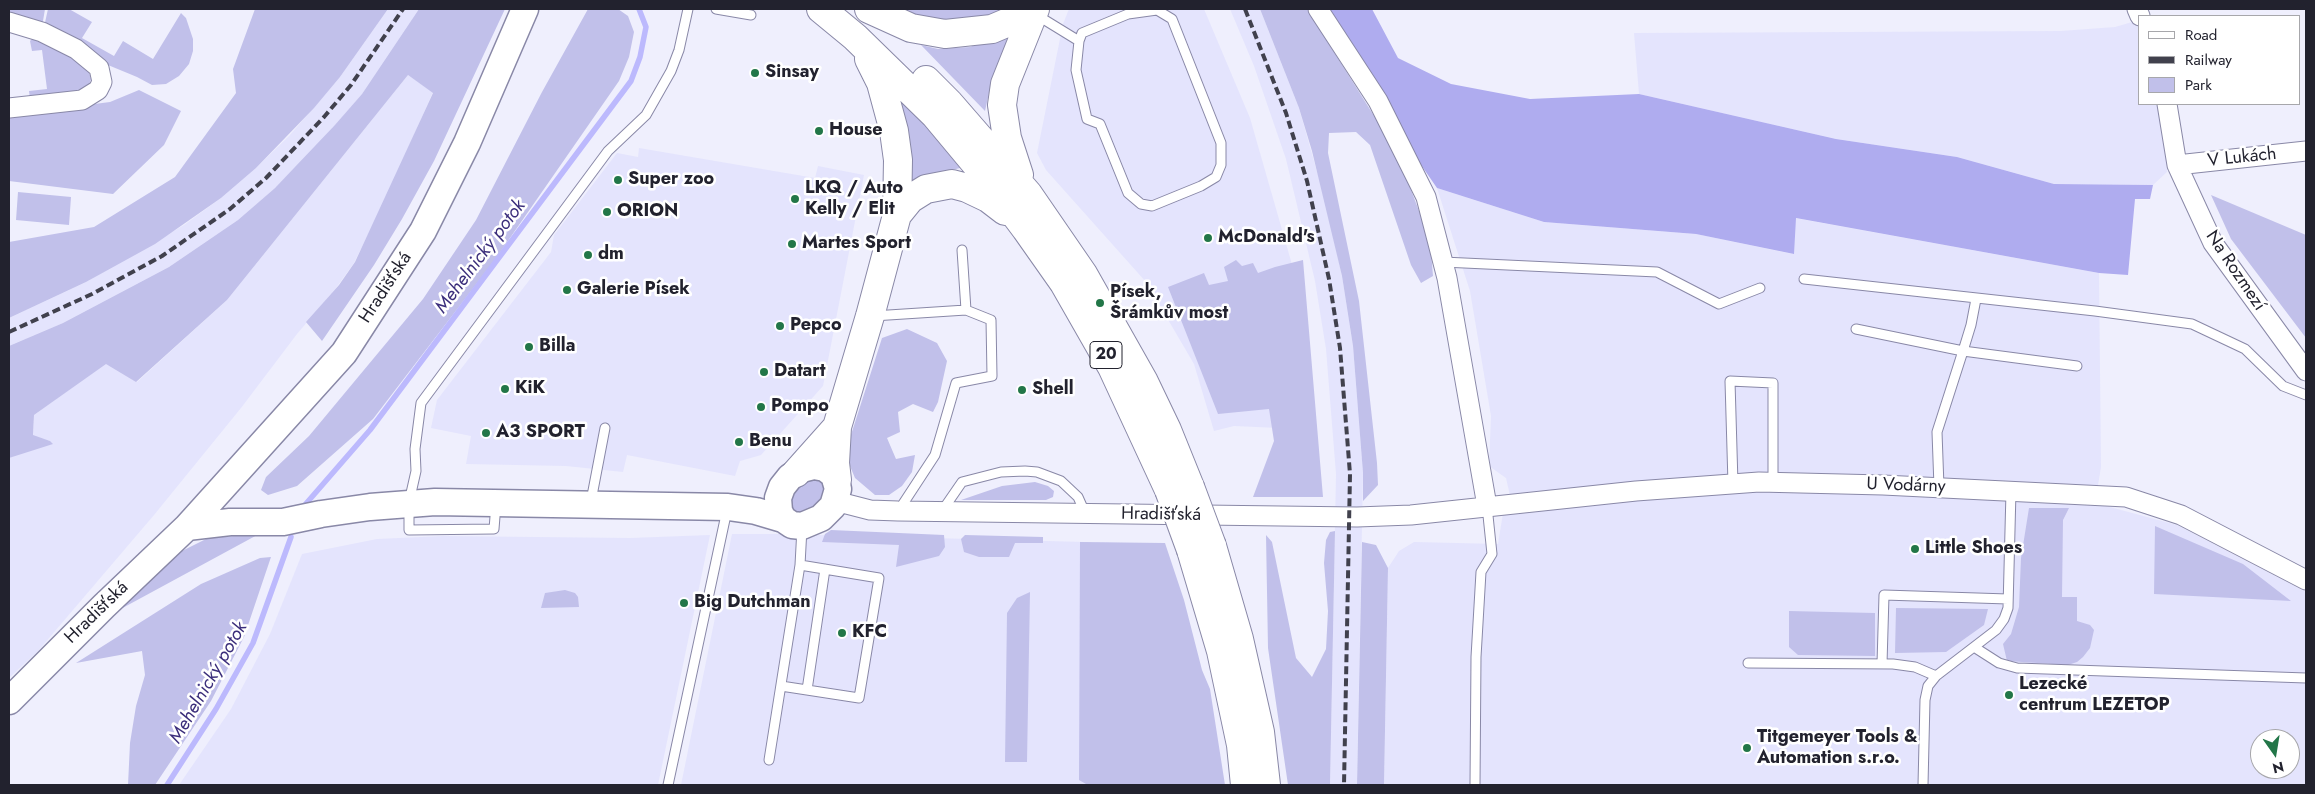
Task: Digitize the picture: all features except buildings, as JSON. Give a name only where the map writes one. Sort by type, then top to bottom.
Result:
[{"type":"highway","name":"20","points":[[821,9],[855,37],[935,115],[990,181],[1026,229],[1064,283],[1180,488]]},
{"type":"highway","name":"20","points":[[850,9],[950,103],[1028,194],[1100,303],[1144,382],[1167,430],[1180,488],[1202,548],[1240,639],[1260,732],[1266,785]]},
{"type":"highway","points":[[869,9],[911,28],[945,34],[992,29],[1034,10]]},
{"type":"highway","points":[[1028,194],[1012,155],[1003,122],[1002,105],[1005,84],[1034,10]]},
{"type":"highway","points":[[836,491],[834,462],[838,427],[897,215],[898,160],[889,106],[877,74],[855,37]]},
{"type":"highway","points":[[897,215],[910,199],[926,189],[952,184],[967,188],[988,198],[1026,229]]},
{"type":"highway","points":[[791,477],[838,427]]},
{"type":"highway","name":"20","points":[[1202,548],[1241,745],[1245,785]]},
{"type":"street","name":"Hradišťská","points":[[9,701],[104,606],[187,527],[344,353],[423,232],[467,143],[525,9]]},
{"type":"street","points":[[1318,9],[1378,100],[1426,197],[1443,262],[1487,506]]},
{"type":"street","points":[[9,22],[42,32],[76,49],[99,68],[102,82],[98,90],[82,100],[9,108]]},
{"type":"street","name":"Na Rozmezí","points":[[2167,105],[2177,165],[2213,243],[2306,371]]},
{"type":"street","name":"V Lukách","points":[[2177,165],[2306,151]]},
{"type":"street","name":"Hradišťská","points":[[728,507],[758,496],[809,467],[820,466],[830,470],[836,491],[860,508],[898,511],[1086,515],[1357,517],[1411,515],[1487,506]]},
{"type":"street","points":[[791,477],[780,494],[778,503],[779,512],[793,523],[822,518],[836,491]]},
{"type":"street","name":"U Vodárny","points":[[1487,506],[1636,491],[1773,483],[1939,487],[2126,497],[2180,515],[2306,580]]},
{"type":"street","name":"Hradišťská","points":[[187,527],[230,522],[283,522],[321,514],[409,502],[728,507],[756,512],[793,523]]},
{"type":"lane","points":[[409,502],[416,471],[416,450],[421,404],[608,151],[646,115],[672,71],[679,50],[688,9]]},
{"type":"lane","points":[[716,9],[751,15]]},
{"type":"lane","points":[[1034,10],[1079,41]]},
{"type":"lane","points":[[1157,10],[1172,19],[1221,143],[1221,165],[1216,177],[1201,186],[1152,206],[1140,204],[1128,193],[1100,124],[1087,119],[1076,70],[1079,41],[1082,34],[1128,14],[1157,10]]},
{"type":"lane","points":[[962,250],[966,310]]},
{"type":"lane","points":[[1443,262],[1657,272],[1719,304],[1760,288]]},
{"type":"lane","points":[[1804,279],[2095,311],[2192,324],[2245,350],[2283,386],[2306,395]]},
{"type":"lane","points":[[1939,487],[1937,432],[1971,326],[1976,298]]},
{"type":"lane","points":[[870,316],[966,310],[991,320],[992,376],[956,383],[935,455],[898,511]]},
{"type":"lane","points":[[1856,329],[1963,351],[2077,366]]},
{"type":"lane","points":[[1732,484],[1730,381],[1773,383],[1773,483]]},
{"type":"lane","points":[[590,504],[605,428]]},
{"type":"lane","points":[[941,512],[962,482],[1001,472],[1025,471],[1049,476],[1061,481],[1078,497],[1086,515]]},
{"type":"lane","points":[[1923,785],[1925,700],[1928,686],[1936,676],[1996,630],[2004,619],[2008,599],[2011,491]]},
{"type":"lane","points":[[1475,785],[1476,658],[1481,572],[1492,554],[1487,506]]},
{"type":"lane","points":[[668,785],[728,507]]},
{"type":"lane","points":[[769,760],[800,565],[793,523]]},
{"type":"lane","points":[[781,686],[859,698],[879,578],[800,565]]},
{"type":"lane","points":[[808,690],[825,569]]},
{"type":"lane","points":[[1882,664],[1884,595],[2008,599]]},
{"type":"lane","points":[[1974,648],[2000,663],[2017,668],[2306,678]]},
{"type":"lane","points":[[1748,663],[1882,664],[1915,668],[1936,676]]},
{"type":"shaded area","points":[[388,9],[419,9],[362,94],[309,155],[275,188],[238,220],[169,267],[63,323],[9,346],[9,318],[86,282],[184,225],[221,198],[256,168],[289,136],[340,77]]},
{"type":"shaded area","points":[[1069,9],[1204,9],[1250,118],[1293,268],[1301,429],[1234,426],[1214,431],[1194,364],[1146,282],[1046,170],[1037,153],[1063,24]]},
{"type":"shaded area","points":[[1230,9],[1260,9],[1299,108],[1325,200],[1342,276],[1353,346],[1363,473],[1357,785],[1330,785],[1336,474],[1326,349],[1315,281],[1286,159],[1254,66]]},
{"type":"shaded area","points":[[1329,9],[1372,9],[1398,58],[1451,84],[1530,99],[1639,94],[1836,139],[1957,157],[2054,184],[2153,185],[2150,199],[2135,199],[2128,275],[2099,273],[1796,218],[1794,254],[1696,234],[1544,222],[1437,188],[1399,133]]},
{"type":"shaded area","points":[[2138,20],[2138,105],[2165,105],[2167,172],[2153,185],[2054,184],[1957,157],[1836,139],[1639,94],[1634,33],[2061,31],[2115,27]]},
{"type":"shaded area","points":[[408,75],[433,92],[387,196],[354,263],[241,408],[154,515],[38,651],[9,678],[9,458],[50,441],[33,436],[34,415],[106,363],[137,382],[227,300]]},
{"type":"shaded area","name":"Galerie Písek","points":[[639,148],[815,178],[818,166],[864,175],[823,386],[761,455],[740,461],[735,476],[627,455],[623,472],[566,466],[466,464],[471,436],[431,428],[437,400],[551,252],[554,235],[617,153],[638,157]]},
{"type":"shaded area","points":[[1437,188],[1544,222],[1696,234],[1793,254],[1795,218],[2099,273],[2101,467],[2095,503],[2177,525],[2306,592],[2306,785],[1384,785],[1388,568],[1399,551],[1414,542],[1498,544],[1503,513],[1514,513],[1506,478],[1489,466],[1491,416],[1470,291]]},
{"type":"shaded area","points":[[732,534],[1161,544],[1193,785],[681,785]]},
{"type":"shaded area","points":[[710,535],[658,785],[179,785],[231,709],[270,634],[302,554],[377,539],[443,536],[630,538]]},
{"type":"green space","points":[[9,9],[45,9],[42,27],[9,18]]},
{"type":"green space","points":[[48,9],[69,9],[92,22],[82,38],[114,56],[123,41],[153,59],[181,13],[186,18],[193,39],[193,51],[189,64],[179,76],[166,84],[152,85],[108,65],[44,27]]},
{"type":"green space","points":[[255,9],[388,9],[340,77],[314,108],[256,168],[221,198],[155,244],[86,282],[9,318],[9,242],[94,227],[175,177],[236,93],[233,69]]},
{"type":"green space","points":[[419,9],[505,9],[434,161],[374,265],[322,341],[306,322],[339,285],[355,262],[433,93],[408,75],[227,300],[136,382],[106,364],[34,415],[33,435],[50,441],[53,444],[9,458],[9,346],[63,323],[169,267],[238,220],[275,188],[362,94]]},
{"type":"green space","points":[[588,9],[618,9],[628,16],[634,32],[629,57],[619,81],[494,261],[373,419],[297,486],[268,495],[261,490],[266,477],[309,436],[423,299],[476,220],[542,92]]},
{"type":"green space","points":[[897,9],[1010,9],[995,18],[935,23]]},
{"type":"green space","points":[[1260,9],[1307,9],[1376,119],[1408,182],[1430,240],[1433,276],[1421,283],[1411,265],[1370,145],[1356,132],[1329,133],[1328,153],[1359,301],[1377,463],[1378,485],[1363,501],[1363,473],[1353,346],[1342,276],[1312,151],[1299,108]]},
{"type":"green space","points":[[1015,29],[993,75],[985,111],[921,45],[938,49],[970,47]]},
{"type":"green space","points":[[34,37],[68,51],[89,72],[91,79],[88,88],[84,91],[30,99],[29,91],[47,89],[42,50],[32,51],[30,41]]},
{"type":"green space","points":[[891,88],[964,167],[944,172],[904,191]]},
{"type":"green space","points":[[139,90],[181,111],[164,145],[113,194],[9,181],[9,115],[110,102]]},
{"type":"green space","points":[[18,192],[71,197],[69,225],[16,220]]},
{"type":"green space","points":[[2211,195],[2306,235],[2306,338],[2231,239]]},
{"type":"green space","points":[[1236,260],[1242,266],[1253,263],[1258,273],[1303,260],[1323,497],[1253,497],[1274,441],[1269,409],[1218,414],[1168,287],[1204,273],[1209,285],[1228,281],[1224,267]]},
{"type":"green space","points":[[907,329],[937,343],[947,361],[938,402],[933,412],[913,404],[898,412],[900,432],[887,438],[896,459],[915,455],[912,472],[902,486],[889,495],[875,495],[855,478],[847,459],[850,438],[882,338]]},
{"type":"green space","points":[[805,478],[822,480],[827,496],[807,514],[794,511],[788,498]]},
{"type":"green space","points":[[1035,482],[1048,486],[1054,491],[1053,497],[1046,500],[961,500],[1002,486]]},
{"type":"green space","points":[[2029,508],[2069,508],[2063,520],[2062,597],[2077,597],[2077,621],[2090,625],[2094,630],[2090,648],[2077,662],[2068,665],[2007,661],[2003,644],[2011,634],[2019,607],[2021,558]]},
{"type":"green space","points":[[2155,526],[2243,564],[2291,601],[2154,594]]},
{"type":"green space","points":[[831,530],[944,535],[945,547],[939,556],[896,567],[899,545],[822,542],[825,534]]},
{"type":"green space","points":[[1335,531],[1330,785],[1288,785],[1268,648],[1266,535],[1272,542],[1296,658],[1312,677],[1326,649],[1328,611],[1324,563],[1326,540],[1330,532]]},
{"type":"green space","points":[[259,534],[117,611],[172,556],[208,538]]},
{"type":"green space","points":[[965,535],[1043,537],[1043,543],[1015,543],[1009,557],[979,557],[964,552],[961,539]]},
{"type":"green space","points":[[1080,542],[1165,543],[1184,600],[1202,670],[1210,689],[1225,785],[1086,784],[1079,780]]},
{"type":"green space","points":[[1362,542],[1376,545],[1388,568],[1384,785],[1357,785]]},
{"type":"green space","points":[[271,557],[244,637],[211,701],[155,785],[128,785],[130,743],[136,706],[145,675],[142,651],[76,663],[201,584],[260,558]]},
{"type":"green space","points":[[565,590],[575,593],[578,597],[579,607],[541,608],[545,593]]},
{"type":"green space","points":[[1030,592],[1027,762],[1005,762],[1007,613],[1017,598]]},
{"type":"green space","points":[[1896,608],[1988,609],[1984,625],[1946,652],[1895,653]]},
{"type":"green space","points":[[1789,611],[1875,613],[1875,656],[1798,655],[1789,647]]},
{"type":"waterway","name":"Mehelnický potok","points":[[304,506],[370,430],[631,81],[640,57],[646,27],[639,9]]},
{"type":"waterway","name":"Mehelnický potok","points":[[167,785],[216,709],[253,643],[291,537]]},
{"type":"railway","points":[[9,332],[92,294],[162,256],[230,209],[266,178],[324,117],[351,85],[403,9]]},
{"type":"railway","points":[[1245,9],[1286,113],[1307,181],[1329,279],[1340,348],[1350,474],[1344,785]]},
{"type":"place","name":"Sinsay","points":[[755,73]]},
{"type":"place","name":"House","points":[[819,131]]},
{"type":"place","name":"Super zoo","points":[[618,180]]},
{"type":"place","name":"LKQ / Auto Kelly / Elit","points":[[795,199]]},
{"type":"place","name":"ORION","points":[[607,212]]},
{"type":"place","name":"McDonald's","points":[[1208,238]]},
{"type":"place","name":"Martes Sport","points":[[792,244]]},
{"type":"place","name":"dm","points":[[588,255]]},
{"type":"place","name":"Galerie Písek","points":[[567,290]]},
{"type":"place","name":"Písek, Šrámkův most","points":[[1100,303]]},
{"type":"place","name":"Pepco","points":[[780,326]]},
{"type":"place","name":"Billa","points":[[529,347]]},
{"type":"place","name":"Datart","points":[[764,372]]},
{"type":"place","name":"KiK","points":[[505,389]]},
{"type":"place","name":"Shell","points":[[1022,390]]},
{"type":"place","name":"Pompo","points":[[761,407]]},
{"type":"place","name":"A3 SPORT","points":[[486,433]]},
{"type":"place","name":"Benu","points":[[739,442]]},
{"type":"place","name":"Little Shoes","points":[[1915,549]]},
{"type":"place","name":"Big Dutchman","points":[[684,603]]},
{"type":"place","name":"KFC","points":[[842,633]]},
{"type":"place","name":"Lezecké centrum LEZETOP","points":[[2009,695]]},
{"type":"place","name":"Titgemeyer Tools & Automation s.r.o.","points":[[1747,748]]}]
